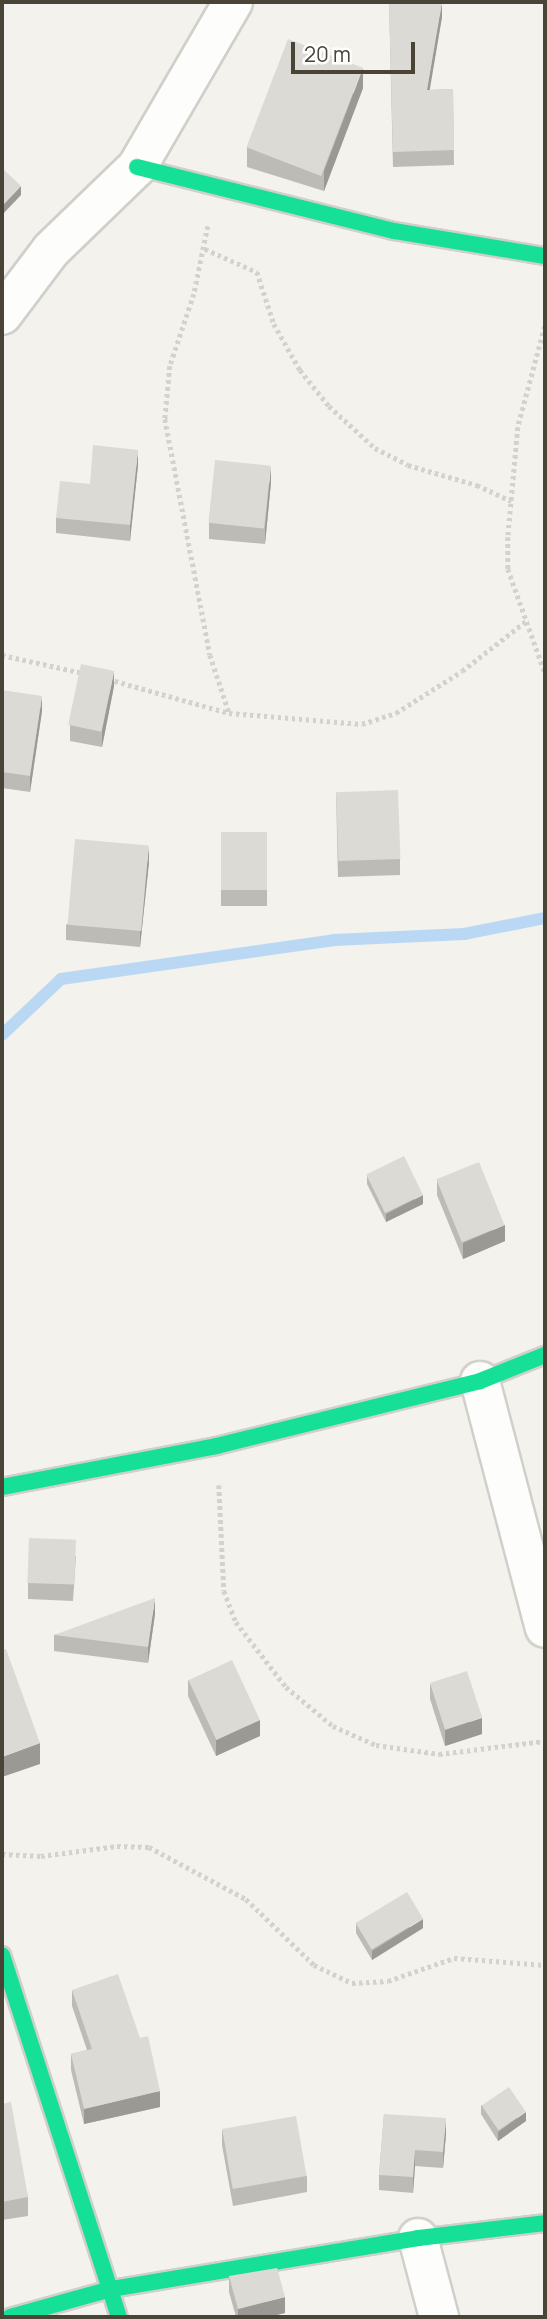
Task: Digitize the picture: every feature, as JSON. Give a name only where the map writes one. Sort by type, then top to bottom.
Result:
[{"type":"street","points":[[2,315],[51,250],[137,167],[233,2]]},
{"type":"street","points":[[137,167],[214,190],[394,231],[545,256]]},
{"type":"street","points":[[2,1486],[216,1446],[480,1381],[545,1355]]},
{"type":"street","points":[[480,1381],[545,1628]]},
{"type":"street","points":[[2,1955],[118,2317]]},
{"type":"street","points":[[10,2317],[111,2289],[418,2238],[545,2223]]},
{"type":"street","points":[[418,2238],[439,2317]]},
{"type":"path","points":[[214,190],[205,249],[170,366],[165,419],[210,655],[229,713]]},
{"type":"path","points":[[205,249],[257,272],[274,324],[300,370],[329,406],[375,448],[408,465],[477,485],[511,501]]},
{"type":"path","points":[[545,326],[518,427],[508,569],[545,673]]},
{"type":"path","points":[[2,655],[229,713],[362,724],[396,713],[462,671],[526,621]]},
{"type":"path","points":[[216,1446],[224,1591],[236,1622],[286,1687],[333,1726],[376,1745],[439,1755],[545,1741]]},
{"type":"path","points":[[2,1854],[41,1856],[117,1846],[149,1847],[246,1899],[314,1965],[352,1983],[388,1980],[454,1958],[545,1965]]},
{"type":"building","points":[[389,2],[442,2],[427,90],[453,89],[454,150],[393,152]]},
{"type":"building","points":[[288,39],[363,68],[321,176],[246,147]]},
{"type":"building","points":[[2,168],[21,186],[2,206]]},
{"type":"building","points":[[93,445],[138,450],[130,525],[56,518],[60,481],[90,484]]},
{"type":"building","points":[[215,460],[271,466],[264,529],[208,523]]},
{"type":"building","points":[[81,664],[114,671],[101,732],[68,725]]},
{"type":"building","points":[[2,690],[42,696],[30,776],[2,772]]},
{"type":"building","points":[[398,790],[400,859],[338,861],[336,792]]},
{"type":"building","points":[[221,832],[267,832],[267,890],[221,890]]},
{"type":"building","points":[[75,839],[149,845],[141,931],[68,925]]},
{"type":"building","points":[[404,1156],[423,1195],[385,1213],[366,1174]]},
{"type":"building","points":[[479,1162],[504,1225],[462,1242],[436,1179]]},
{"type":"building","points":[[29,1538],[76,1540],[74,1585],[27,1583]]},
{"type":"building","points":[[155,1598],[148,1647],[54,1635]]},
{"type":"building","points":[[6,1649],[40,1743],[2,1757],[2,1650]]},
{"type":"building","points":[[232,1660],[260,1720],[216,1740],[188,1680]]},
{"type":"building","points":[[467,1671],[482,1718],[445,1730],[430,1683]]},
{"type":"building","points":[[407,1892],[423,1919],[372,1949],[356,1923]]},
{"type":"building","points":[[118,1974],[140,2038],[148,2036],[160,2091],[84,2109],[71,2054],[92,2049],[72,1990]]},
{"type":"building","points":[[509,2087],[526,2112],[498,2130],[482,2105]]},
{"type":"building","points":[[11,2102],[28,2197],[2,2202],[2,2104]]},
{"type":"building","points":[[384,2114],[446,2118],[443,2152],[415,2150],[413,2177],[379,2175]]},
{"type":"building","points":[[296,2116],[307,2176],[233,2189],[222,2129]]},
{"type":"building","points":[[277,2268],[285,2297],[238,2309],[229,2276]]},
{"type":"waterway","points":[[2,1035],[61,979],[334,940],[464,934],[545,918]]},
{"type":"traffic: fast","points":[[137,167],[394,231],[545,256]]},
{"type":"traffic: fast","points":[[2,1487],[216,1446],[480,1381],[545,1355]]},
{"type":"traffic: fast","points":[[2,1955],[119,2317]]},
{"type":"traffic: fast","points":[[10,2317],[111,2289],[418,2238],[545,2223]]}]
